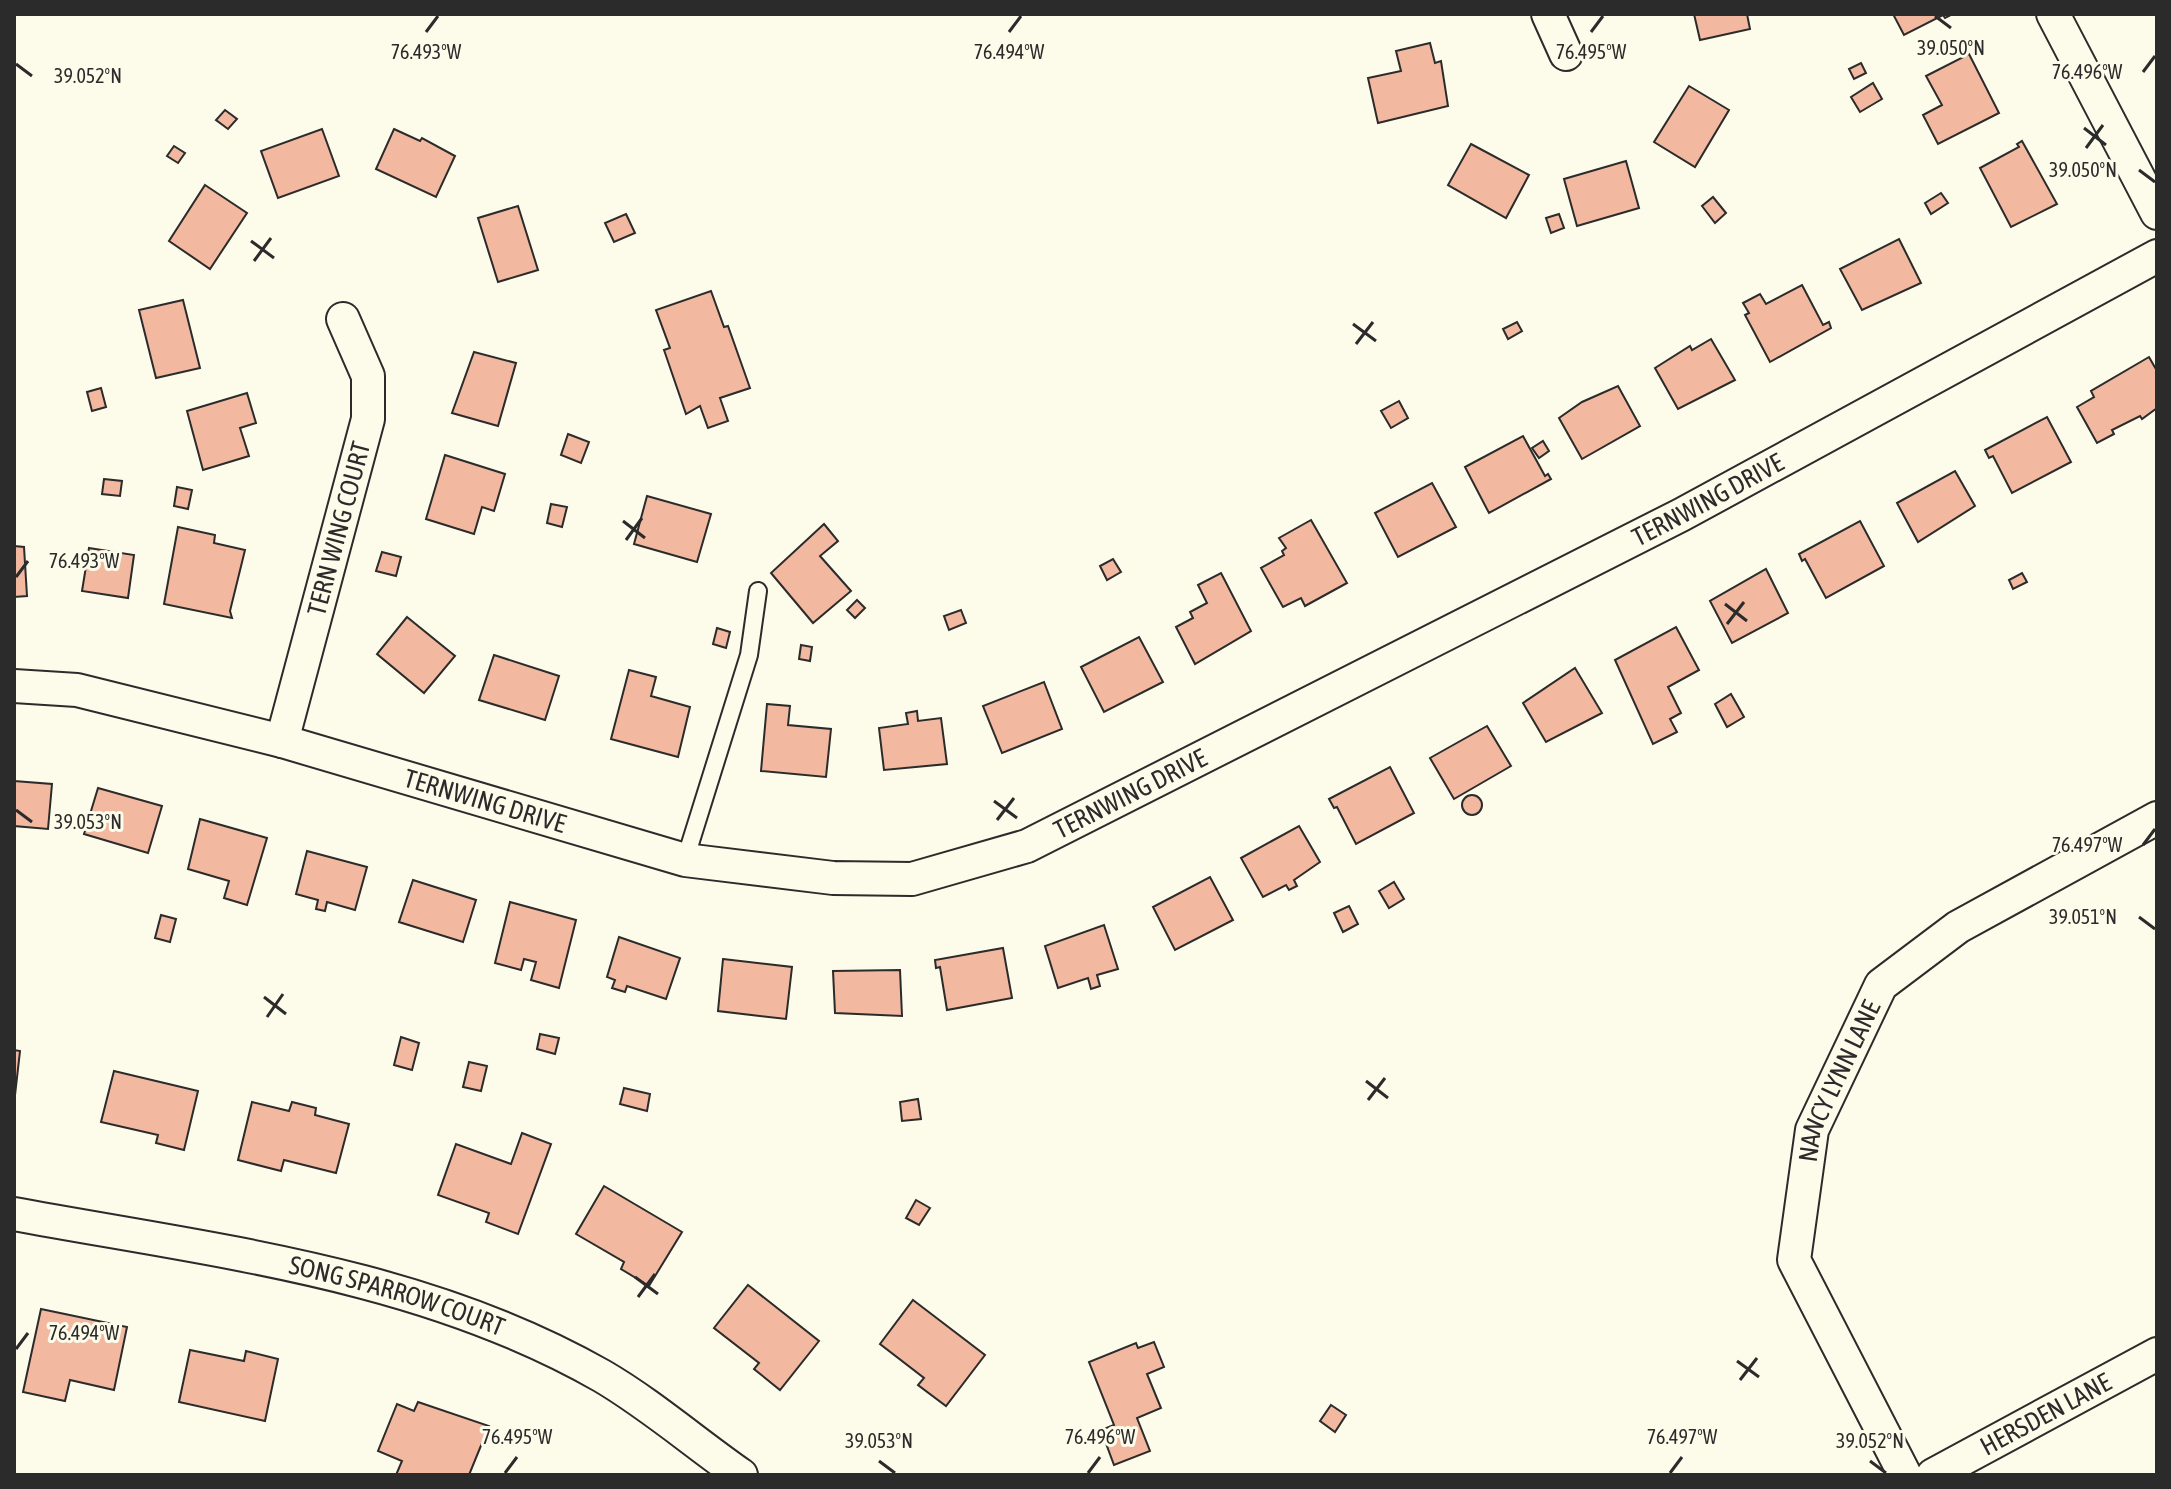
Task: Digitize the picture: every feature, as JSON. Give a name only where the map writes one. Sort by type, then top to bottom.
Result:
[{"type":"street","points":[[1548,14],[1566,54]]},
{"type":"street","points":[[2053,14],[2157,213]]},
{"type":"street","name":"TERNWING DRIVE","points":[[14,686],[77,690],[282,741],[685,860],[833,878],[912,879],[1027,846],[1681,515],[2157,256]]},
{"type":"street","name":"TERN WING COURT","points":[[282,741],[368,419],[368,376],[343,319]]},
{"type":"street","name":"NANCY LYNN LANE","points":[[1905,1475],[1794,1260],[1812,1130],[1881,985],[1958,927],[2157,818]]},
{"type":"street","name":"SONG SPARROW COURT","points":[[14,1214],[328,1271],[463,1310],[603,1377],[741,1475]]},
{"type":"street","name":"HERSDEN LANE","points":[[1933,1475],[2157,1354]]},
{"type":"lane","points":[[685,860],[749,655],[758,591]]},
{"type":"building","points":[[1694,14],[1747,14],[1750,29],[1700,40]]},
{"type":"building","points":[[1893,14],[1951,15],[1945,18],[1943,15],[1904,35]]},
{"type":"building","points":[[1430,43],[1435,63],[1441,61],[1448,106],[1378,123],[1368,78],[1401,71],[1396,51]]},
{"type":"building","points":[[1969,54],[1999,113],[1938,144],[1923,115],[1942,105],[1926,76]]},
{"type":"building","points":[[1861,63],[1866,73],[1854,79],[1849,69]]},
{"type":"building","points":[[1873,83],[1882,99],[1860,112],[1851,97]]},
{"type":"building","points":[[1689,86],[1729,110],[1695,167],[1654,142]]},
{"type":"building","points":[[225,110],[237,119],[228,129],[216,120]]},
{"type":"building","points":[[322,129],[339,176],[278,198],[261,151]]},
{"type":"building","points":[[394,129],[420,141],[422,138],[455,156],[436,197],[376,169]]},
{"type":"building","points":[[2022,141],[2057,204],[2011,227],[1980,168],[2019,147],[2017,144]]},
{"type":"building","points":[[1471,144],[1529,175],[1506,218],[1448,185]]},
{"type":"building","points":[[174,146],[185,153],[178,163],[167,156]]},
{"type":"building","points":[[1626,161],[1639,208],[1577,226],[1564,179]]},
{"type":"building","points":[[205,185],[247,213],[210,269],[169,241]]},
{"type":"building","points":[[1941,193],[1948,203],[1931,214],[1925,203]]},
{"type":"building","points":[[1713,197],[1726,213],[1715,223],[1702,206]]},
{"type":"building","points":[[518,206],[538,270],[498,282],[478,218]]},
{"type":"building","points":[[626,214],[635,233],[614,242],[605,223]]},
{"type":"building","points":[[1559,214],[1564,228],[1551,233],[1546,218]]},
{"type":"building","points":[[1899,239],[1921,283],[1862,310],[1840,269]]},
{"type":"building","points":[[1802,285],[1823,325],[1829,322],[1831,328],[1770,362],[1745,315],[1749,313],[1743,303],[1760,294],[1766,304]]},
{"type":"building","points":[[711,291],[724,327],[728,326],[750,388],[720,398],[728,421],[708,428],[700,406],[686,414],[664,350],[670,348],[656,310]]},
{"type":"building","points":[[183,300],[200,368],[156,378],[139,310]]},
{"type":"building","points":[[1517,322],[1522,331],[1508,339],[1503,329]]},
{"type":"building","points":[[1711,339],[1735,380],[1678,409],[1655,368],[1690,346],[1692,350]]},
{"type":"building","points":[[474,352],[516,363],[498,426],[452,413]]},
{"type":"building","points":[[2149,357],[2157,371],[2157,408],[2142,419],[2140,416],[2112,430],[2114,434],[2097,443],[2077,407],[2094,397],[2091,391]]},
{"type":"building","points":[[1618,386],[1640,426],[1582,459],[1559,418],[1582,402]]},
{"type":"building","points":[[101,388],[106,407],[92,411],[87,392]]},
{"type":"building","points":[[247,393],[256,423],[240,428],[249,456],[203,470],[187,411]]},
{"type":"building","points":[[1399,401],[1408,418],[1391,428],[1381,411]]},
{"type":"building","points":[[2047,417],[2071,462],[2012,493],[1993,456],[1989,458],[1985,450]]},
{"type":"building","points":[[568,434],[589,442],[581,463],[561,455]]},
{"type":"building","points":[[1523,436],[1545,476],[1548,474],[1551,479],[1489,513],[1465,467]]},
{"type":"building","points":[[1543,441],[1549,451],[1539,458],[1532,448]]},
{"type":"building","points":[[445,455],[505,474],[494,511],[482,507],[474,534],[426,519]]},
{"type":"building","points":[[1955,471],[1975,506],[1918,542],[1897,503]]},
{"type":"building","points":[[104,479],[122,481],[120,496],[102,494]]},
{"type":"building","points":[[1432,483],[1456,527],[1398,557],[1375,513]]},
{"type":"building","points":[[177,487],[192,490],[188,509],[174,506]]},
{"type":"building","points":[[647,496],[711,514],[697,562],[634,544]]},
{"type":"building","points":[[551,504],[567,507],[562,527],[547,523]]},
{"type":"building","points":[[1311,520],[1347,583],[1305,606],[1301,598],[1283,607],[1261,568],[1284,555],[1282,551],[1286,548],[1279,538]]},
{"type":"building","points":[[1860,521],[1884,566],[1826,598],[1805,559],[1802,561],[1799,554]]},
{"type":"building","points":[[824,524],[838,541],[820,556],[851,591],[813,623],[771,573]]},
{"type":"building","points":[[178,527],[215,535],[214,543],[245,550],[230,611],[232,618],[164,604]]},
{"type":"building","points":[[14,546],[24,547],[27,596],[14,597]]},
{"type":"building","points":[[89,548],[134,555],[128,598],[82,591]]},
{"type":"building","points":[[382,552],[401,557],[396,576],[376,571]]},
{"type":"building","points":[[1113,559],[1121,572],[1107,580],[1100,566]]},
{"type":"building","points":[[1766,569],[1788,613],[1732,643],[1710,601]]},
{"type":"building","points":[[1221,573],[1251,631],[1195,664],[1176,627],[1193,618],[1190,612],[1207,603],[1198,585]]},
{"type":"building","points":[[2022,573],[2027,582],[2013,589],[2009,580]]},
{"type":"building","points":[[857,600],[865,608],[855,618],[847,610]]},
{"type":"building","points":[[961,610],[966,623],[949,630],[944,616]]},
{"type":"building","points":[[407,617],[455,656],[424,693],[377,654]]},
{"type":"building","points":[[1676,627],[1699,670],[1668,687],[1681,713],[1670,719],[1677,732],[1653,744],[1615,660]]},
{"type":"building","points":[[717,628],[730,632],[726,648],[713,644]]},
{"type":"building","points":[[1139,637],[1163,682],[1104,712],[1081,667]]},
{"type":"building","points":[[801,645],[812,647],[810,661],[799,659]]},
{"type":"building","points":[[494,655],[559,676],[545,720],[479,700]]},
{"type":"building","points":[[1575,668],[1602,713],[1546,742],[1523,703]]},
{"type":"building","points":[[629,670],[656,677],[651,696],[690,707],[678,757],[611,739]]},
{"type":"building","points":[[1044,682],[1062,729],[1002,753],[983,706]]},
{"type":"building","points":[[1731,694],[1744,717],[1727,727],[1715,704]]},
{"type":"building","points":[[767,704],[790,706],[788,725],[831,729],[826,777],[761,771]]},
{"type":"building","points":[[917,711],[918,721],[941,718],[947,764],[884,770],[879,728],[908,724],[906,713]]},
{"type":"building","points":[[1487,726],[1511,766],[1454,799],[1430,758]]},
{"type":"building","points":[[1390,767],[1414,813],[1356,844],[1337,807],[1334,808],[1329,799]]},
{"type":"building","points":[[14,781],[52,784],[48,829],[14,826]]},
{"type":"building","points":[[98,788],[162,806],[148,853],[84,834]]},
{"type":"building","points":[[1472,795],[1479,798],[1482,805],[1479,812],[1472,815],[1465,812],[1462,805],[1465,798]]},
{"type":"building","points":[[200,819],[267,838],[247,905],[224,898],[229,881],[188,869]]},
{"type":"building","points":[[1299,826],[1320,862],[1294,880],[1297,886],[1289,890],[1286,885],[1263,897],[1241,858]]},
{"type":"building","points":[[307,851],[367,867],[355,910],[327,902],[325,911],[316,909],[318,900],[296,894]]},
{"type":"building","points":[[1210,877],[1233,920],[1175,950],[1153,907]]},
{"type":"building","points":[[413,880],[476,900],[463,942],[399,922]]},
{"type":"building","points":[[1394,882],[1404,899],[1389,908],[1379,891]]},
{"type":"building","points":[[510,902],[576,920],[559,988],[531,980],[536,962],[524,959],[521,970],[495,963]]},
{"type":"building","points":[[1349,906],[1358,924],[1343,932],[1334,913]]},
{"type":"building","points":[[161,915],[176,919],[170,942],[155,938]]},
{"type":"building","points":[[1104,925],[1118,969],[1097,975],[1100,986],[1091,989],[1088,978],[1058,988],[1045,946]]},
{"type":"building","points":[[619,937],[680,958],[666,999],[627,986],[625,992],[612,988],[615,980],[607,977]]},
{"type":"building","points":[[1003,948],[1012,998],[947,1010],[940,967],[936,968],[935,960]]},
{"type":"building","points":[[723,959],[792,967],[786,1019],[718,1011]]},
{"type":"building","points":[[900,970],[902,1016],[835,1013],[833,971]]},
{"type":"building","points":[[540,1034],[559,1038],[555,1054],[537,1049]]},
{"type":"building","points":[[401,1037],[419,1043],[412,1070],[394,1065]]},
{"type":"building","points":[[14,1050],[20,1051],[14,1104]]},
{"type":"building","points":[[469,1062],[487,1066],[481,1091],[463,1087]]},
{"type":"building","points":[[114,1071],[198,1091],[184,1150],[156,1143],[158,1135],[101,1122]]},
{"type":"building","points":[[624,1088],[650,1094],[647,1111],[620,1104]]},
{"type":"building","points":[[918,1099],[921,1119],[902,1121],[900,1102]]},
{"type":"building","points":[[252,1102],[289,1111],[292,1102],[316,1108],[315,1115],[349,1124],[336,1173],[284,1160],[281,1171],[238,1160]]},
{"type":"building","points":[[522,1133],[551,1144],[518,1234],[486,1222],[489,1213],[438,1195],[456,1144],[511,1164]]},
{"type":"building","points":[[604,1186],[682,1232],[649,1286],[621,1269],[624,1262],[576,1234]]},
{"type":"building","points":[[916,1200],[930,1208],[919,1225],[906,1218]]},
{"type":"building","points":[[748,1285],[819,1341],[780,1390],[754,1369],[759,1363],[714,1328]]},
{"type":"building","points":[[913,1300],[985,1355],[946,1406],[918,1385],[924,1378],[880,1344]]},
{"type":"building","points":[[41,1309],[127,1327],[114,1390],[70,1380],[65,1401],[23,1392]]},
{"type":"building","points":[[1154,1342],[1164,1367],[1147,1374],[1161,1408],[1137,1418],[1150,1451],[1114,1465],[1101,1430],[1114,1425],[1089,1362],[1136,1343],[1138,1348]]},
{"type":"building","points":[[190,1350],[244,1361],[246,1351],[278,1359],[265,1421],[179,1402]]},
{"type":"building","points":[[418,1402],[489,1426],[469,1475],[396,1475],[402,1461],[378,1451],[397,1404],[414,1411]]},
{"type":"building","points":[[1331,1405],[1346,1415],[1335,1432],[1320,1421]]}]
